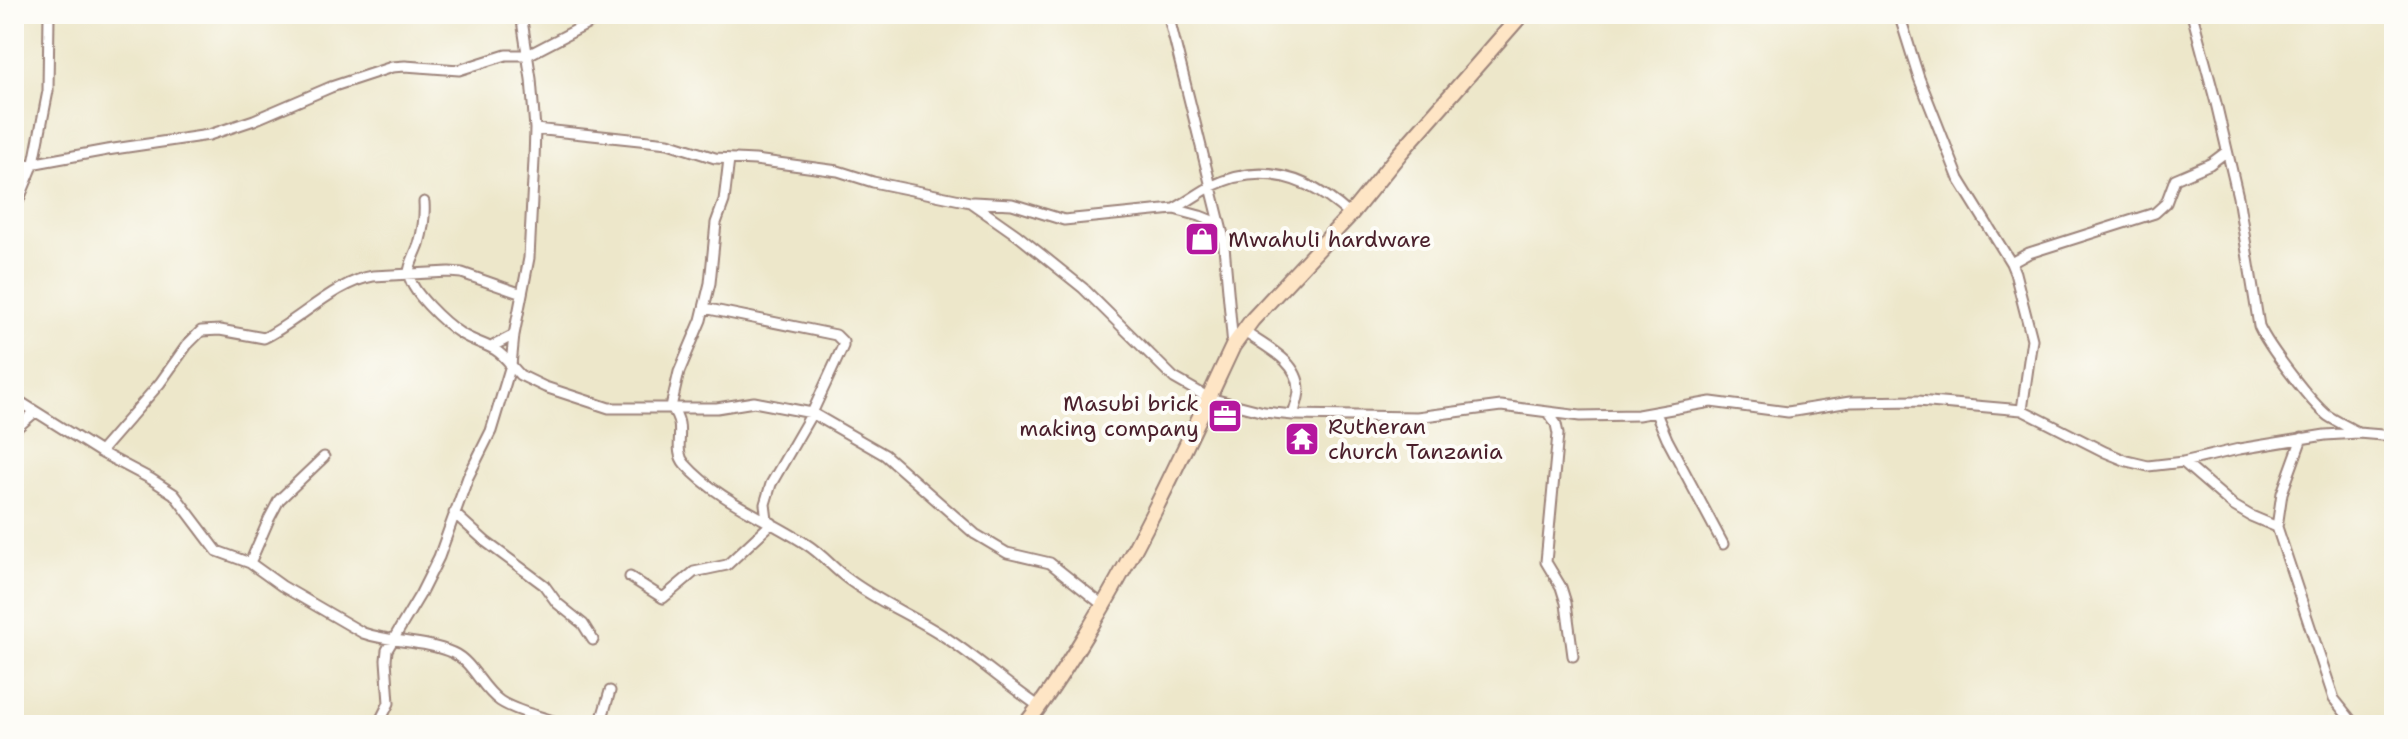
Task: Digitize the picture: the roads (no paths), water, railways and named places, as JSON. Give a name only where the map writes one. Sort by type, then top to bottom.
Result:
[{"type":"street","points":[[14,211],[34,163],[48,91],[49,14]]},
{"type":"street","points":[[378,725],[389,703],[386,660],[392,639],[439,557],[468,477],[491,431],[511,365],[529,258],[535,129],[521,14]]},
{"type":"street","points":[[14,167],[209,135],[254,120],[331,87],[392,67],[459,70],[506,55],[528,55],[599,18],[617,14]]},
{"type":"street","points":[[1168,14],[1220,224],[1233,346]]},
{"type":"street","points":[[1025,725],[1040,707],[1104,606],[1144,535],[1233,346],[1243,331],[1350,215],[1522,14]]},
{"type":"street","points":[[1899,14],[1924,91],[1959,179],[2011,263],[2032,339],[2022,410]]},
{"type":"street","points":[[2192,14],[2238,197],[2259,326],[2314,402],[2327,415],[2358,433]]},
{"type":"street","points":[[535,129],[668,143],[715,158],[838,171],[873,182],[970,202],[1012,204],[1064,220],[1174,209],[1220,224]]},
{"type":"street","points":[[2011,263],[2029,253],[2155,213],[2166,203],[2175,179],[2210,164],[2226,152]]},
{"type":"street","points":[[729,159],[724,201],[716,223],[710,283],[698,329],[679,372],[671,407],[680,419],[679,451],[683,462],[731,501],[810,547],[874,597],[968,652],[1000,680],[1040,707]]},
{"type":"street","points":[[1174,209],[1211,187],[1244,176],[1263,175],[1294,179],[1321,191],[1350,215]]},
{"type":"street","points":[[424,202],[422,231],[409,274],[422,298],[452,328],[501,352],[520,375],[599,406],[617,409],[640,406],[717,408],[754,402],[812,413],[885,455],[975,534],[1007,553],[1050,563],[1104,606]]},
{"type":"street","points":[[970,202],[1074,281],[1174,378],[1209,398],[1264,412],[1417,417],[1501,406],[1580,416],[1638,415],[1711,402],[1788,412],[1850,402],[1885,401],[2022,410],[2127,461],[2148,466],[2302,438],[2358,433],[2394,436]]},
{"type":"street","points":[[100,452],[201,331],[220,330],[264,338],[363,278],[462,273],[522,294]]},
{"type":"street","points":[[704,308],[840,338],[843,346],[812,413],[771,484],[765,504],[770,522]]},
{"type":"street","points":[[1243,331],[1288,362],[1294,370],[1300,391],[1293,415]]},
{"type":"street","points":[[493,346],[514,335]]},
{"type":"street","points":[[14,398],[174,494],[217,551],[250,563],[282,586],[363,633],[451,652],[465,661],[500,701],[563,725]]},
{"type":"street","points":[[14,430],[35,412]]},
{"type":"street","points":[[1548,413],[1556,424],[1558,434],[1546,562],[1561,587],[1566,603],[1573,656]]},
{"type":"street","points":[[1656,413],[1723,544]]},
{"type":"street","points":[[2302,438],[2282,493],[2277,527],[2334,699],[2355,725]]},
{"type":"street","points":[[250,563],[279,500],[324,457]]},
{"type":"street","points":[[2183,462],[2234,506],[2277,527]]},
{"type":"street","points":[[454,513],[486,542],[544,585],[560,606],[583,624],[593,640]]},
{"type":"street","points":[[630,577],[663,598],[694,572],[727,565],[770,522]]},
{"type":"street","points":[[600,725],[610,691]]},
{"type":"place","name":"Mwahuli hardware","points":[[1202,239]]},
{"type":"place","name":"Masubi brick making company","points":[[1225,416]]},
{"type":"place","name":"Rutheran church Tanzania","points":[[1302,439]]}]
